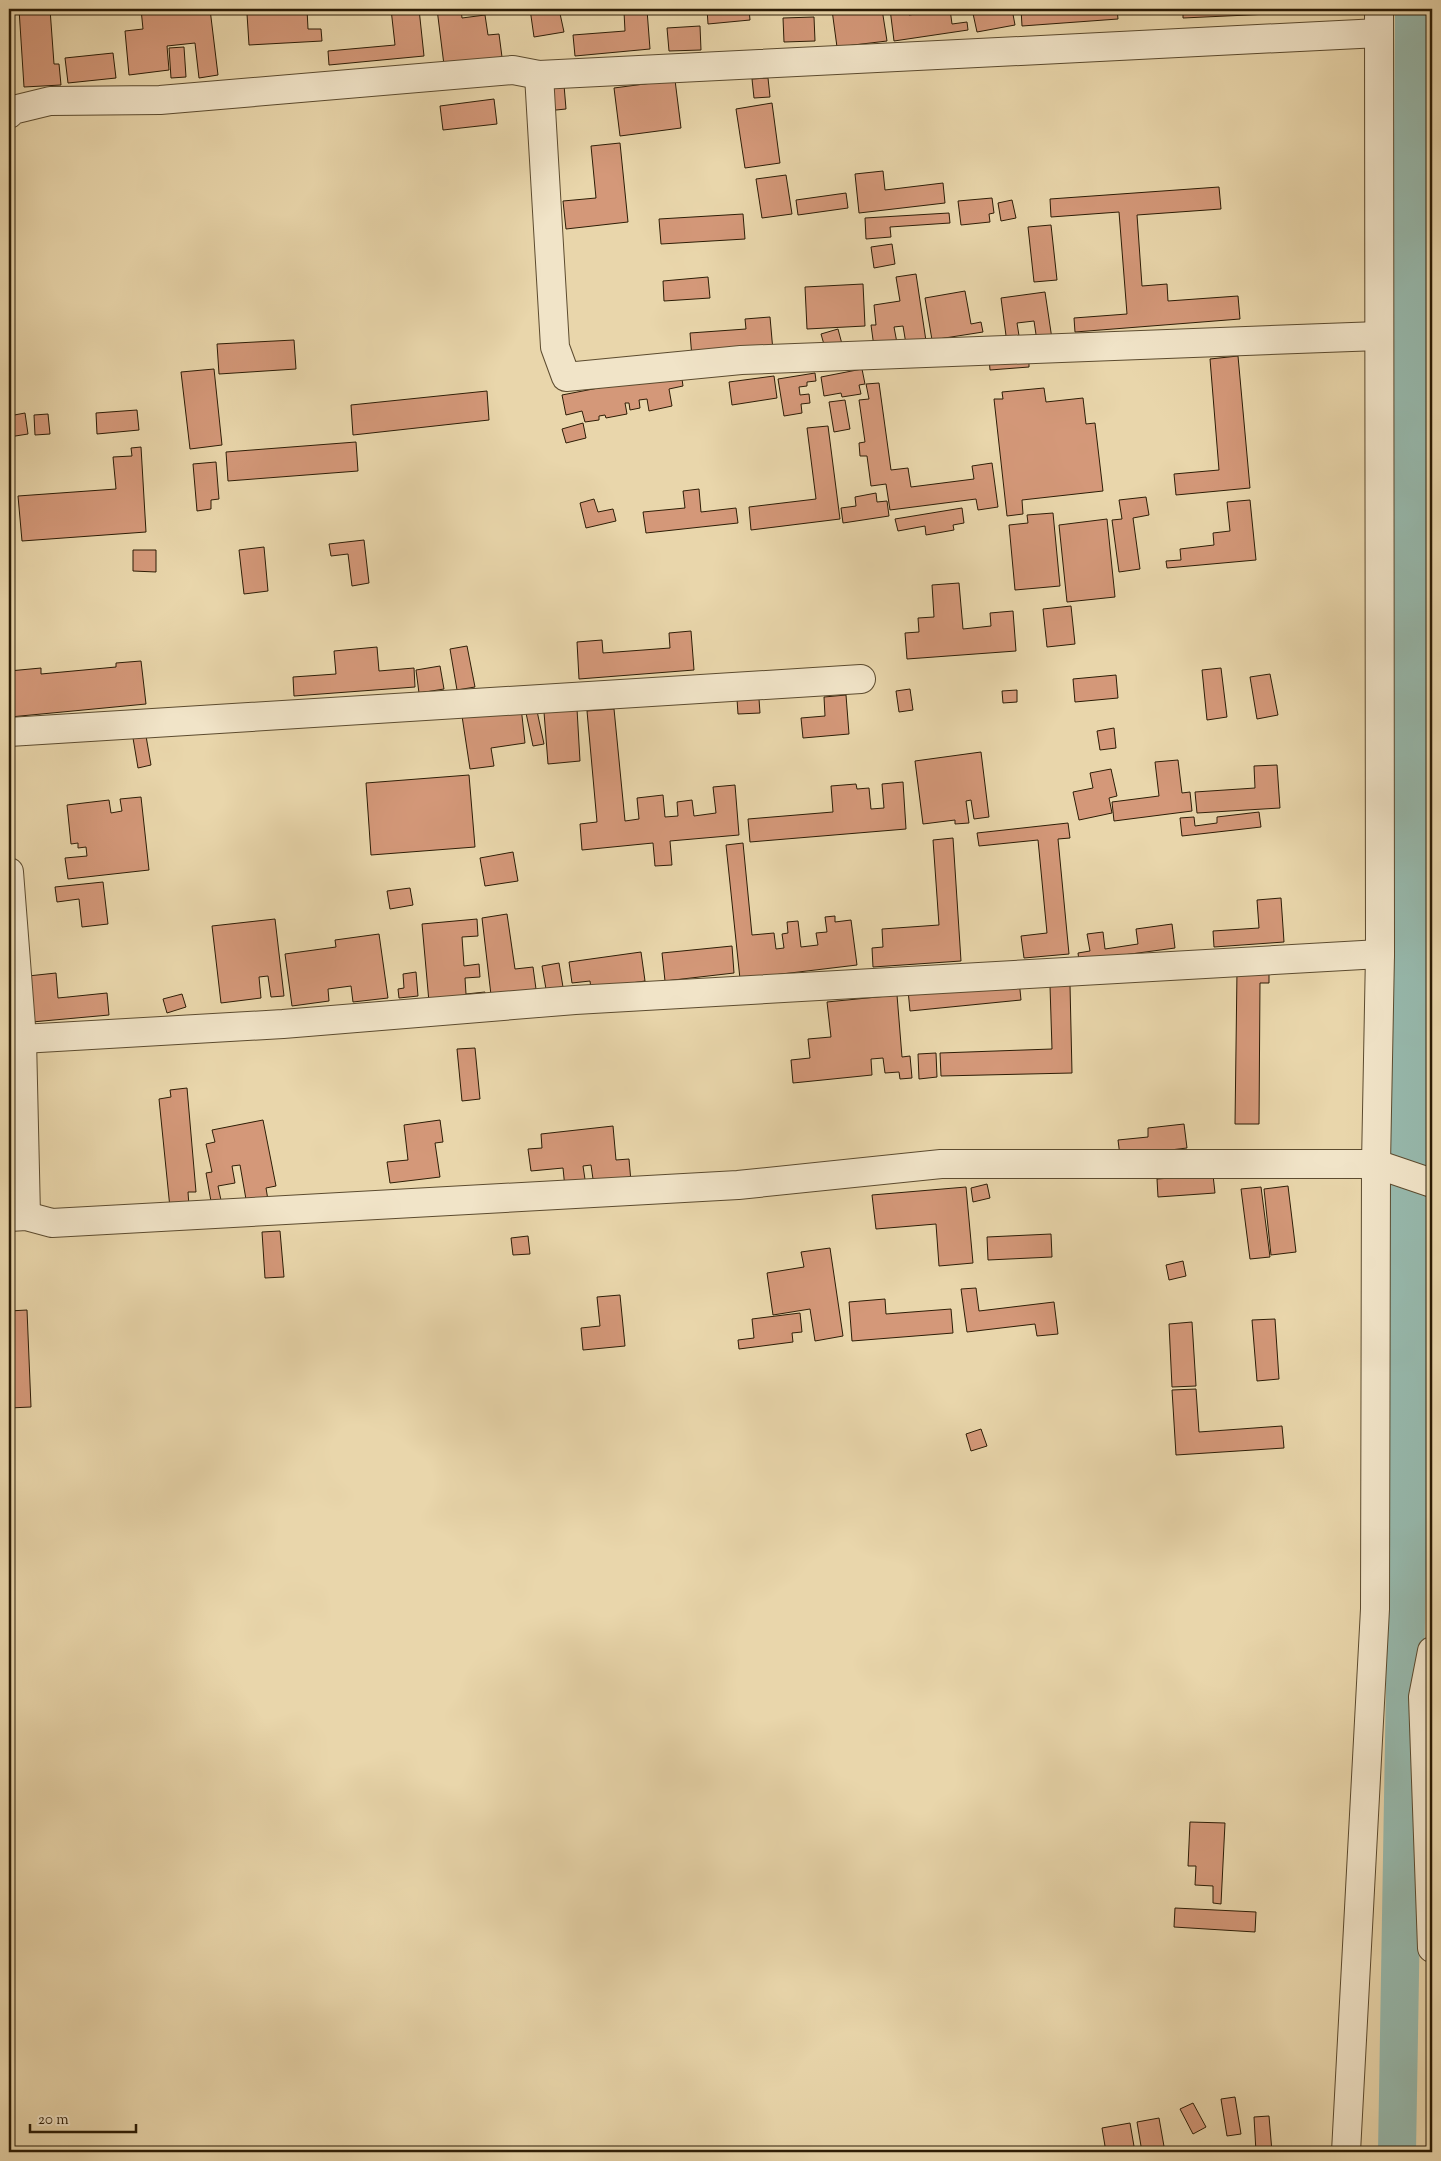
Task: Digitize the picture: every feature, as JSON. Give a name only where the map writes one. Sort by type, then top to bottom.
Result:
[{"type":"street","points":[[9,114],[13,110],[50,101],[160,100],[513,70],[539,75],[1379,21],[1380,954],[1376,1164],[1375,1610],[1346,2152]]},
{"type":"street","points":[[539,75],[555,347],[566,377],[741,360],[1379,336]]},
{"type":"street","points":[[9,732],[861,679]]},
{"type":"street","points":[[9,872],[22,1039],[17,1216],[52,1223],[738,1185],[941,1164],[1376,1164],[1432,1183]]},
{"type":"street","points":[[22,1039],[283,1024],[585,1000],[1380,954]]},
{"type":"street","points":[[1432,1651],[1428,1697],[1432,1933]]},
{"type":"building","points":[[19,9],[50,9],[54,64],[59,64],[61,85],[24,87]]},
{"type":"building","points":[[141,9],[210,9],[218,75],[199,78],[195,43],[167,46],[169,70],[129,75],[125,31],[143,29]]},
{"type":"building","points":[[262,9],[307,9],[308,29],[321,29],[322,41],[249,45],[247,14],[262,12]]},
{"type":"building","points":[[391,9],[419,9],[424,56],[329,65],[328,51],[395,45]]},
{"type":"building","points":[[437,9],[461,9],[462,18],[485,15],[488,35],[499,34],[502,57],[444,65]]},
{"type":"building","points":[[530,9],[559,9],[564,32],[534,37]]},
{"type":"building","points":[[707,9],[749,9],[750,20],[708,24]]},
{"type":"building","points":[[882,9],[887,41],[837,47],[832,10]]},
{"type":"building","points":[[890,9],[909,9],[909,15],[950,9],[952,24],[967,22],[968,30],[894,41]]},
{"type":"building","points":[[972,9],[1012,9],[1015,25],[977,32]]},
{"type":"building","points":[[1021,9],[1117,9],[1118,19],[1022,26]]},
{"type":"building","points":[[1183,9],[1313,9],[1313,12],[1183,18]]},
{"type":"building","points":[[647,10],[650,49],[575,56],[573,35],[625,31],[624,12]]},
{"type":"building","points":[[814,17],[815,41],[784,42],[783,18]]},
{"type":"building","points":[[700,26],[701,50],[669,51],[667,28]]},
{"type":"building","points":[[184,47],[186,77],[171,78],[169,48]]},
{"type":"building","points":[[113,53],[116,78],[68,83],[65,58]]},
{"type":"building","points":[[768,78],[770,97],[754,98],[752,79]]},
{"type":"building","points":[[675,80],[681,128],[620,136],[614,88]]},
{"type":"building","points":[[564,85],[566,109],[546,111],[544,87]]},
{"type":"building","points":[[494,99],[497,124],[443,130],[440,106]]},
{"type":"building","points":[[772,103],[780,163],[745,168],[736,109]]},
{"type":"building","points":[[620,143],[628,222],[566,229],[563,201],[596,198],[591,146]]},
{"type":"building","points":[[883,171],[885,190],[943,183],[945,203],[859,213],[855,174]]},
{"type":"building","points":[[786,175],[792,214],[762,218],[756,179]]},
{"type":"building","points":[[1219,187],[1221,209],[1137,215],[1142,286],[1167,284],[1168,301],[1238,296],[1240,319],[1075,332],[1074,318],[1127,314],[1119,212],[1051,217],[1050,199]]},
{"type":"building","points":[[846,193],[848,208],[798,215],[796,200]]},
{"type":"building","points":[[992,198],[994,213],[989,214],[990,222],[961,225],[958,201]]},
{"type":"building","points":[[1012,200],[1016,218],[1001,221],[998,203]]},
{"type":"building","points":[[949,213],[950,223],[890,227],[891,237],[866,239],[865,218]]},
{"type":"building","points":[[743,214],[745,239],[661,244],[659,219]]},
{"type":"building","points":[[1051,225],[1057,280],[1034,282],[1028,227]]},
{"type":"building","points":[[892,244],[895,264],[874,268],[871,247]]},
{"type":"building","points":[[916,274],[926,341],[906,344],[903,326],[894,327],[897,343],[874,347],[871,325],[876,325],[874,305],[900,301],[896,277]]},
{"type":"building","points":[[708,277],[710,298],[664,301],[663,281]]},
{"type":"building","points":[[863,284],[865,326],[807,329],[805,287]]},
{"type":"building","points":[[965,291],[971,324],[981,322],[983,332],[932,340],[925,298]]},
{"type":"building","points":[[1045,292],[1052,339],[1037,341],[1034,321],[1017,323],[1020,342],[1007,343],[1001,298]]},
{"type":"building","points":[[770,317],[773,351],[692,358],[690,333],[746,329],[745,319]]},
{"type":"building","points":[[838,329],[842,344],[825,348],[821,334]]},
{"type":"building","points":[[294,340],[296,369],[219,374],[217,344]]},
{"type":"building","points":[[1029,355],[1029,367],[990,370],[989,358]]},
{"type":"building","points":[[1238,356],[1250,488],[1176,495],[1174,474],[1219,470],[1210,359]]},
{"type":"building","points":[[214,369],[222,445],[190,449],[181,372]]},
{"type":"building","points":[[862,369],[865,384],[859,385],[861,394],[842,397],[841,393],[824,396],[821,377]]},
{"type":"building","points":[[681,372],[683,386],[669,389],[672,406],[649,411],[647,399],[639,400],[640,408],[630,410],[629,403],[625,403],[627,414],[606,418],[605,415],[599,416],[599,420],[585,422],[582,411],[566,415],[562,395]]},
{"type":"building","points":[[815,373],[816,381],[807,382],[807,386],[799,387],[800,395],[809,394],[810,403],[801,404],[802,413],[784,416],[778,379]]},
{"type":"building","points":[[774,376],[777,398],[732,405],[729,382]]},
{"type":"building","points":[[879,383],[891,470],[908,468],[911,487],[974,479],[972,466],[992,463],[998,507],[978,510],[976,499],[890,510],[886,484],[871,486],[867,456],[860,456],[859,443],[865,442],[859,400],[869,399],[866,384]]},
{"type":"building","points":[[1044,388],[1046,402],[1083,398],[1086,424],[1095,423],[1103,491],[1022,500],[1023,514],[1007,516],[994,399],[1003,399],[1002,392]]},
{"type":"building","points":[[487,391],[489,420],[353,435],[351,405]]},
{"type":"building","points":[[845,400],[850,429],[834,432],[829,402]]},
{"type":"building","points":[[137,410],[139,430],[97,434],[96,413]]},
{"type":"building","points":[[25,413],[28,434],[9,437],[9,416]]},
{"type":"building","points":[[48,414],[50,434],[35,435],[34,415]]},
{"type":"building","points":[[583,423],[586,438],[566,443],[562,429]]},
{"type":"building","points":[[828,426],[840,519],[751,530],[749,507],[816,499],[807,428]]},
{"type":"building","points":[[356,442],[358,471],[228,481],[226,452]]},
{"type":"building","points":[[141,447],[146,532],[22,541],[18,496],[116,489],[113,457],[132,456],[131,448]]},
{"type":"building","points":[[216,462],[219,499],[211,500],[211,509],[197,511],[193,464]]},
{"type":"building","points":[[699,489],[701,512],[736,508],[738,523],[646,533],[643,512],[685,508],[683,491]]},
{"type":"building","points":[[876,493],[877,502],[887,501],[889,516],[843,523],[841,508],[856,506],[855,497]]},
{"type":"building","points":[[1146,497],[1149,515],[1133,518],[1140,569],[1119,572],[1112,520],[1122,519],[1119,500]]},
{"type":"building","points":[[594,499],[598,512],[613,509],[616,521],[586,528],[580,503]]},
{"type":"building","points":[[1250,500],[1256,560],[1167,568],[1166,561],[1181,560],[1180,549],[1214,545],[1213,533],[1230,531],[1227,502]]},
{"type":"building","points":[[962,508],[964,523],[953,525],[954,530],[926,535],[925,526],[898,531],[895,519]]},
{"type":"building","points":[[1053,513],[1060,586],[1015,590],[1009,525],[1028,523],[1027,515]]},
{"type":"building","points":[[1107,519],[1115,597],[1067,602],[1059,525]]},
{"type":"building","points":[[364,540],[369,583],[352,586],[348,554],[331,556],[329,544]]},
{"type":"building","points":[[264,547],[268,591],[244,594],[239,550]]},
{"type":"building","points":[[133,550],[156,550],[156,572],[133,571]]},
{"type":"building","points":[[959,583],[963,629],[991,626],[990,613],[1013,611],[1016,651],[907,659],[905,633],[919,632],[918,618],[934,617],[932,585]]},
{"type":"building","points":[[1071,606],[1075,644],[1047,647],[1043,609]]},
{"type":"building","points":[[691,631],[694,670],[579,679],[577,642],[602,640],[603,653],[670,648],[669,633]]},
{"type":"building","points":[[467,646],[475,687],[457,690],[450,649]]},
{"type":"building","points":[[377,647],[379,671],[414,668],[415,687],[294,696],[293,677],[336,674],[334,651]]},
{"type":"building","points":[[141,661],[146,704],[10,717],[9,671],[41,668],[41,674],[116,667],[116,663]]},
{"type":"building","points":[[440,666],[444,689],[419,693],[416,670]]},
{"type":"building","points":[[1221,668],[1227,717],[1207,720],[1202,670]]},
{"type":"building","points":[[1270,674],[1278,715],[1257,719],[1250,677]]},
{"type":"building","points":[[1116,675],[1118,698],[1075,702],[1073,679]]},
{"type":"building","points":[[910,689],[913,710],[899,712],[896,691]]},
{"type":"building","points":[[1017,690],[1017,702],[1003,703],[1002,691]]},
{"type":"building","points":[[846,695],[849,734],[803,738],[801,718],[825,716],[824,697]]},
{"type":"building","points":[[737,699],[759,699],[760,713],[738,714]]},
{"type":"building","points":[[521,707],[525,743],[491,748],[494,766],[470,769],[462,716]]},
{"type":"building","points":[[577,709],[580,761],[548,764],[544,712]]},
{"type":"building","points":[[614,709],[625,821],[639,819],[637,798],[663,795],[665,817],[678,816],[677,802],[692,800],[694,816],[716,813],[713,787],[735,785],[739,835],[670,841],[672,865],[655,866],[653,843],[582,850],[580,824],[597,822],[587,711]]},
{"type":"building","points":[[537,711],[544,744],[533,746],[526,713]]},
{"type":"building","points":[[1114,728],[1116,748],[1100,750],[1097,731]]},
{"type":"building","points":[[146,736],[151,765],[138,768],[133,738]]},
{"type":"building","points":[[981,752],[989,817],[974,819],[971,800],[966,801],[969,823],[955,824],[955,820],[923,824],[915,761]]},
{"type":"building","points":[[1178,760],[1182,793],[1190,792],[1192,811],[1114,821],[1112,802],[1159,796],[1155,762]]},
{"type":"building","points":[[1277,765],[1280,808],[1197,813],[1195,792],[1255,788],[1254,766]]},
{"type":"building","points":[[1111,769],[1117,796],[1109,798],[1112,813],[1079,820],[1073,792],[1093,788],[1090,773]]},
{"type":"building","points":[[469,775],[475,847],[371,855],[366,783]]},
{"type":"building","points":[[903,782],[906,829],[750,842],[748,819],[833,812],[831,786],[856,784],[857,789],[869,788],[871,809],[884,808],[882,784]]},
{"type":"building","points":[[141,797],[149,870],[68,879],[65,858],[87,856],[86,847],[78,848],[78,843],[71,844],[67,805],[109,800],[111,813],[122,811],[120,799]]},
{"type":"building","points":[[1259,812],[1261,827],[1182,836],[1180,818],[1194,817],[1195,826],[1217,823],[1217,817]]},
{"type":"building","points":[[1068,823],[1070,838],[1058,839],[1069,954],[1024,958],[1021,936],[1047,933],[1038,840],[979,846],[977,833]]},
{"type":"building","points":[[953,838],[961,961],[873,967],[872,948],[883,947],[882,929],[939,925],[933,840]]},
{"type":"building","points":[[743,843],[752,935],[774,933],[776,949],[784,948],[782,934],[788,933],[787,922],[798,921],[801,947],[818,945],[816,933],[827,932],[825,917],[835,916],[835,922],[851,920],[857,965],[740,979],[726,845]]},
{"type":"building","points":[[513,852],[518,881],[485,886],[480,858]]},
{"type":"building","points":[[103,882],[108,924],[82,927],[79,899],[57,902],[55,887]]},
{"type":"building","points":[[410,888],[413,905],[390,909],[387,891]]},
{"type":"building","points":[[1281,898],[1284,942],[1214,947],[1213,931],[1259,928],[1257,900]]},
{"type":"building","points":[[507,914],[515,969],[533,967],[536,989],[491,995],[482,918]]},
{"type":"building","points":[[275,919],[284,996],[271,997],[268,976],[259,977],[261,998],[221,1003],[212,926]]},
{"type":"building","points":[[477,919],[478,936],[462,937],[464,966],[479,964],[480,977],[465,978],[466,994],[485,992],[485,997],[429,1002],[422,924]]},
{"type":"building","points":[[1172,924],[1175,948],[1079,961],[1078,953],[1090,951],[1087,934],[1103,932],[1105,949],[1138,944],[1136,929]]},
{"type":"building","points":[[379,934],[388,998],[353,1002],[351,986],[328,989],[329,1001],[292,1006],[285,954],[336,947],[335,940]]},
{"type":"building","points":[[732,946],[734,973],[665,981],[662,953]]},
{"type":"building","points":[[641,952],[645,981],[591,989],[590,981],[572,983],[569,962]]},
{"type":"building","points":[[559,963],[563,987],[546,989],[542,966]]},
{"type":"building","points":[[1237,971],[1269,971],[1269,983],[1260,983],[1259,1124],[1235,1124]]},
{"type":"building","points":[[416,972],[418,996],[399,998],[398,989],[404,988],[403,974]]},
{"type":"building","points":[[56,973],[58,998],[107,993],[109,1015],[32,1022],[28,976]]},
{"type":"building","points":[[1019,980],[1021,1000],[910,1011],[908,990]]},
{"type":"building","points":[[1070,985],[1072,1073],[941,1076],[940,1053],[1052,1049],[1050,986]]},
{"type":"building","points":[[182,994],[186,1007],[167,1013],[163,999]]},
{"type":"building","points":[[897,995],[902,1057],[910,1056],[912,1078],[900,1079],[899,1072],[885,1073],[883,1058],[871,1059],[872,1075],[793,1083],[791,1060],[810,1058],[808,1039],[831,1037],[827,1002]]},
{"type":"building","points":[[475,1048],[480,1099],[462,1101],[457,1049]]},
{"type":"building","points":[[936,1053],[937,1077],[919,1079],[918,1054]]},
{"type":"building","points":[[187,1088],[196,1192],[188,1192],[189,1206],[170,1208],[159,1099],[171,1097],[170,1090]]},
{"type":"building","points":[[263,1120],[276,1186],[266,1188],[268,1200],[247,1205],[240,1165],[232,1166],[235,1183],[218,1186],[222,1205],[212,1207],[206,1173],[212,1172],[206,1144],[215,1142],[212,1130]]},
{"type":"building","points":[[440,1120],[443,1142],[435,1143],[440,1177],[390,1183],[387,1162],[408,1160],[404,1125]]},
{"type":"building","points":[[1184,1124],[1187,1148],[1120,1156],[1118,1140],[1148,1137],[1148,1128]]},
{"type":"building","points":[[613,1126],[616,1160],[629,1159],[631,1182],[594,1186],[591,1165],[583,1166],[586,1186],[565,1188],[563,1168],[531,1171],[528,1149],[542,1148],[541,1134]]},
{"type":"building","points":[[1213,1175],[1215,1193],[1158,1197],[1157,1179]]},
{"type":"building","points":[[987,1184],[990,1198],[973,1202],[971,1188]]},
{"type":"building","points":[[1288,1186],[1296,1252],[1271,1255],[1264,1189]]},
{"type":"building","points":[[966,1187],[973,1263],[939,1266],[936,1224],[876,1229],[872,1195]]},
{"type":"building","points":[[1261,1187],[1270,1257],[1250,1259],[1241,1189]]},
{"type":"building","points":[[280,1231],[284,1277],[265,1278],[262,1232]]},
{"type":"building","points":[[1051,1234],[1052,1257],[988,1260],[987,1237]]},
{"type":"building","points":[[528,1236],[530,1254],[513,1255],[511,1238]]},
{"type":"building","points":[[830,1248],[843,1336],[815,1341],[810,1309],[773,1315],[767,1273],[804,1267],[801,1252]]},
{"type":"building","points":[[1183,1261],[1186,1276],[1169,1280],[1166,1265]]},
{"type":"building","points":[[976,1288],[979,1311],[1054,1302],[1058,1334],[1037,1336],[1035,1324],[967,1332],[961,1289]]},
{"type":"building","points":[[620,1295],[625,1346],[583,1350],[581,1328],[600,1326],[597,1297]]},
{"type":"building","points":[[885,1299],[886,1314],[951,1309],[953,1333],[852,1341],[849,1302]]},
{"type":"building","points":[[27,1310],[31,1407],[9,1408],[9,1311]]},
{"type":"building","points":[[800,1313],[802,1332],[792,1333],[793,1342],[739,1349],[738,1340],[754,1338],[752,1319]]},
{"type":"building","points":[[1275,1319],[1279,1379],[1257,1381],[1252,1320]]},
{"type":"building","points":[[1192,1322],[1196,1386],[1172,1387],[1169,1324]]},
{"type":"building","points":[[1196,1389],[1199,1432],[1282,1426],[1284,1448],[1176,1455],[1172,1390]]},
{"type":"building","points":[[981,1429],[987,1446],[971,1451],[966,1434]]},
{"type":"building","points":[[1190,1822],[1225,1823],[1221,1904],[1213,1903],[1213,1886],[1195,1885],[1196,1866],[1188,1866]]},
{"type":"building","points":[[1175,1908],[1256,1912],[1255,1932],[1174,1927]]},
{"type":"building","points":[[1235,2097],[1241,2134],[1227,2136],[1221,2099]]},
{"type":"building","points":[[1193,2103],[1206,2127],[1193,2134],[1180,2109]]},
{"type":"building","points":[[1269,2116],[1272,2152],[1256,2152],[1254,2117]]},
{"type":"building","points":[[1159,2118],[1165,2152],[1142,2152],[1137,2122]]},
{"type":"building","points":[[1130,2123],[1135,2152],[1106,2152],[1102,2128]]},
{"type":"waterway","points":[[1397,2152],[1407,1563],[1408,787],[1414,9]]}]
